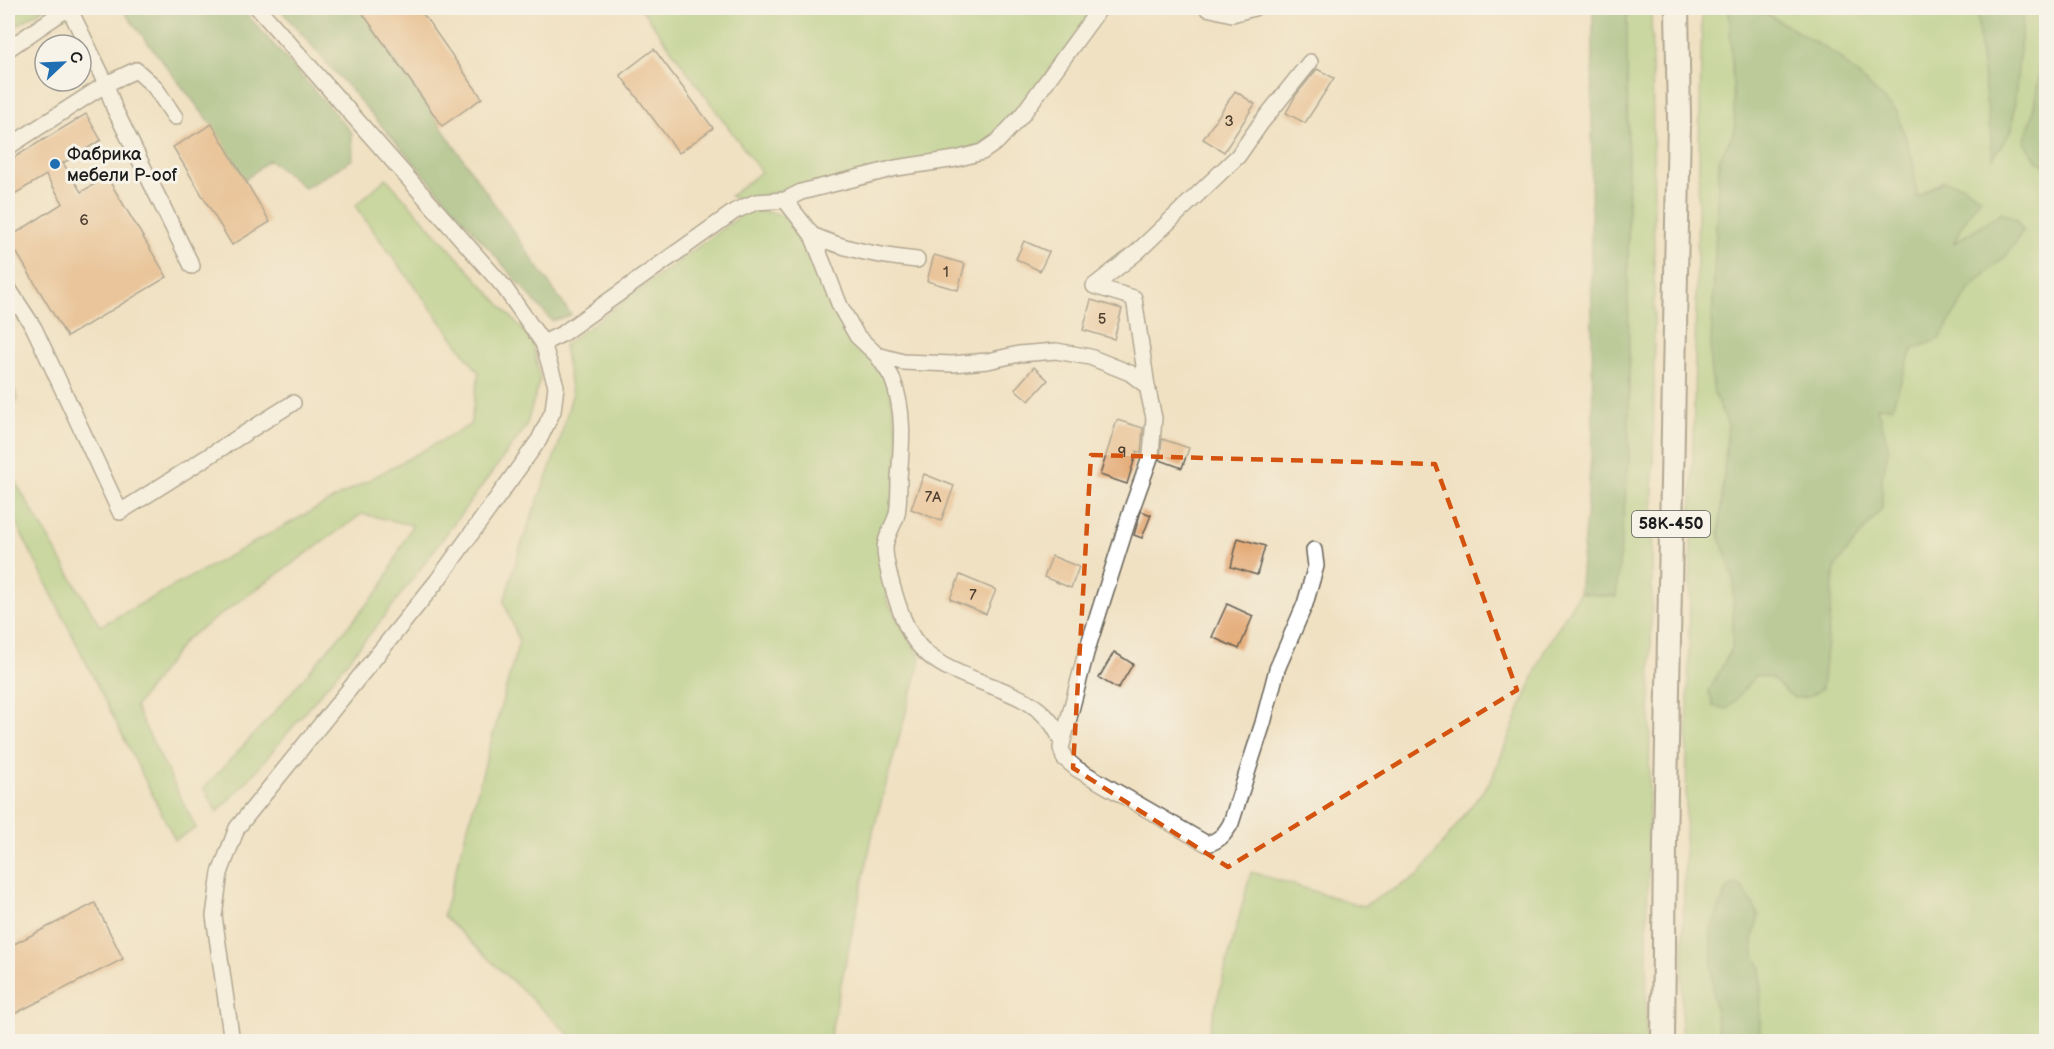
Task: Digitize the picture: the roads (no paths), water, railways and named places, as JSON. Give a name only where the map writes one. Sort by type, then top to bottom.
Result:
[{"type":"highway","name":"58К-450","points":[[1663,1041],[1679,119],[1677,8]]},
{"type":"street","points":[[8,49],[69,8],[106,84],[114,108],[192,266]]},
{"type":"street","points":[[232,1041],[214,916],[220,873],[237,828],[437,581],[539,440],[553,411],[556,386],[543,343],[504,287],[258,8]]},
{"type":"street","points":[[543,343],[562,334],[735,211],[756,202],[785,200],[809,190],[896,168],[956,159],[982,152],[998,141],[1022,115],[1100,8]]},
{"type":"street","points":[[1207,8],[1232,14],[1254,8]]},
{"type":"street","points":[[1310,62],[1261,123],[1238,156],[1136,253],[1094,286],[1134,298],[1154,418],[1151,455],[1089,643],[1062,743],[1064,758],[1077,769],[1207,844],[1216,842],[1231,823],[1263,723],[1277,669],[1305,604],[1316,566],[1314,550]]},
{"type":"street","points":[[8,147],[106,84],[136,70],[154,86],[175,117]]},
{"type":"street","points":[[785,200],[812,235],[840,306],[857,336],[877,355],[891,377],[897,394],[903,427],[897,514],[884,548],[898,604],[908,630],[923,650],[951,671],[1001,689],[1044,713],[1054,725],[1062,743]]},
{"type":"street","points":[[812,235],[860,252],[917,260]]},
{"type":"street","points":[[8,288],[34,328],[120,512],[293,403]]},
{"type":"street","points":[[877,355],[903,362],[952,364],[1056,351],[1090,357],[1130,374],[1147,386]]},
{"type":"place","name":"Фабрика мебели P-oof","points":[[55,164]]}]
